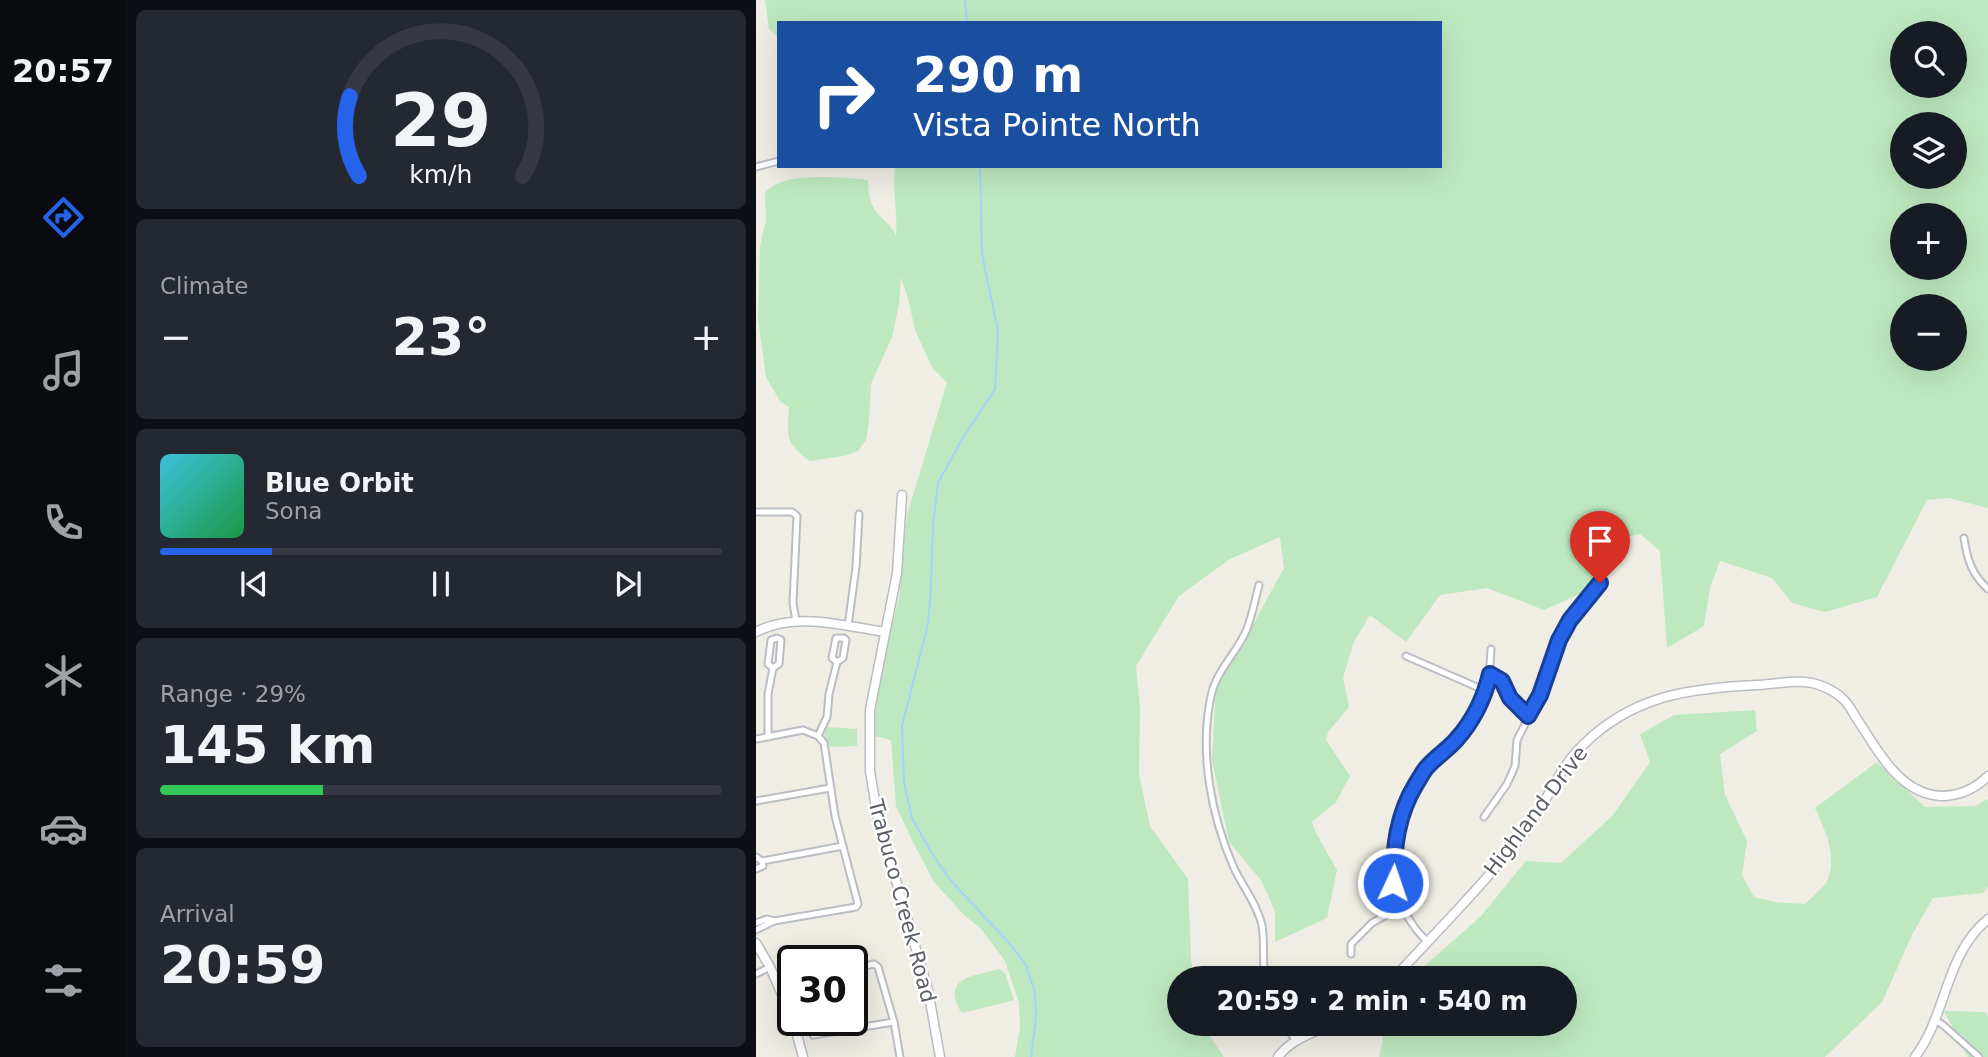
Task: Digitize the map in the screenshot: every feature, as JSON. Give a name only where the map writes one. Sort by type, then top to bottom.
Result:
[{"type":"street","points":[[756,167],[777,162]]},
{"type":"street","name":"Trabuco Creek Road","points":[[902,495],[897,573],[870,710],[869,744],[873,796],[928,990],[940,1057]]},
{"type":"street","points":[[756,512],[796,513],[793,603],[796,621]]},
{"type":"street","points":[[848,626],[856,567],[859,514]]},
{"type":"street","points":[[1964,538],[1972,571],[1988,589]]},
{"type":"street","points":[[1484,817],[1507,785],[1515,766],[1517,740],[1540,695],[1559,640],[1570,620],[1600,583]]},
{"type":"street","points":[[1259,585],[1246,631],[1221,669],[1212,692],[1206,721],[1214,808],[1222,839],[1262,926],[1263,966]]},
{"type":"street","points":[[756,632],[779,623],[808,621],[885,632]]},
{"type":"street","points":[[768,737],[768,694],[773,668],[779,664],[781,640],[777,638],[771,640],[770,647],[768,664],[773,668]]},
{"type":"street","points":[[1427,941],[1402,906],[1393,883],[1397,828],[1406,801],[1426,768],[1455,741],[1476,714],[1490,674],[1491,649]]},
{"type":"street","points":[[1406,656],[1486,691]]},
{"type":"street","points":[[818,736],[827,717],[829,694],[837,662]]},
{"type":"street","points":[[1490,674],[1502,681],[1510,698],[1528,716]]},
{"type":"street","name":"Highland Drive","points":[[1405,966],[1526,831],[1554,783],[1583,745],[1615,720],[1670,695],[1715,687],[1807,682],[1816,684],[1844,699],[1894,772],[1915,789],[1936,796],[1954,795],[1968,791],[1988,776]]},
{"type":"street","points":[[756,739],[803,730],[818,736],[826,748],[835,816],[858,904],[856,907],[774,921],[756,930]]},
{"type":"street","points":[[756,801],[830,788]]},
{"type":"street","points":[[756,857],[762,861],[843,846]]},
{"type":"street","points":[[756,869],[763,866],[762,861]]},
{"type":"street","points":[[1351,954],[1351,944],[1372,923],[1402,906]]},
{"type":"street","points":[[756,923],[767,919],[774,921]]},
{"type":"street","points":[[1914,1057],[1925,1042],[1960,953],[1973,933],[1988,919]]},
{"type":"street","points":[[756,943],[777,983]]},
{"type":"street","points":[[868,965],[874,964],[878,967],[894,1022],[900,1057]]},
{"type":"street","points":[[756,974],[770,967]]},
{"type":"street","points":[[1934,1019],[1979,1057]]},
{"type":"street","points":[[868,1026],[894,1022]]},
{"type":"street","points":[[797,1036],[803,1057]]},
{"type":"street","points":[[1292,1036],[1295,1040]]},
{"type":"street","points":[[1278,1057],[1295,1040],[1304,1036]]},
{"type":"green space","points":[[765,0],[1988,0],[1988,508],[1949,498],[1927,500],[1877,597],[1825,612],[1792,603],[1772,578],[1720,561],[1710,588],[1704,626],[1667,648],[1660,551],[1640,534],[1604,543],[1588,590],[1544,610],[1487,588],[1440,595],[1406,642],[1370,615],[1354,642],[1343,677],[1349,707],[1328,732],[1326,740],[1350,776],[1336,802],[1312,822],[1337,870],[1327,918],[1275,942],[1275,911],[1261,880],[1229,842],[1212,760],[1216,682],[1239,650],[1284,568],[1280,537],[1230,559],[1179,596],[1136,666],[1140,708],[1139,774],[1150,826],[1188,879],[1192,966],[1167,966],[1167,1036],[1210,1036],[1224,1057],[1015,1057],[1020,1027],[1019,1003],[1005,961],[981,929],[964,915],[934,882],[896,806],[891,740],[874,736],[878,686],[899,597],[907,515],[947,383],[932,367],[915,330],[901,277],[892,337],[871,384],[866,440],[858,451],[810,461],[796,449],[788,432],[789,407],[780,401],[766,377],[758,319],[760,246],[766,220],[765,192],[779,183],[798,178],[868,180],[873,206],[896,236],[895,168],[1442,168],[1442,21],[777,21],[777,35],[769,29]]},
{"type":"green space","points":[[1755,710],[1757,731],[1720,754],[1725,795],[1747,841],[1742,875],[1754,897],[1805,904],[1821,889],[1828,879],[1831,861],[1829,843],[1815,808],[1877,762],[1925,807],[1975,806],[1988,799],[1988,887],[1983,893],[1933,898],[1912,935],[1882,1002],[1825,1057],[1379,1057],[1382,1036],[1577,1036],[1577,966],[1425,966],[1481,916],[1526,861],[1561,863],[1613,815],[1650,762],[1640,734],[1674,715]]},
{"type":"green space","points":[[827,727],[857,729],[857,746],[830,747],[824,736]]},
{"type":"green space","points":[[999,969],[1005,973],[1014,1000],[962,1013],[955,992],[962,980]]},
{"type":"green space","points":[[1944,1011],[1985,1012],[1988,1016],[1988,1057],[1968,1057]]},
{"type":"waterway","points":[[965,0],[967,21]]},
{"type":"waterway","points":[[980,168],[982,254],[998,331],[995,389],[961,441],[938,483],[928,624],[902,726],[904,783],[912,818],[931,852],[951,881],[1026,965],[1035,992],[1036,1017],[1031,1057]]},
{"type":"route","points":[[1393,883],[1397,828],[1406,801],[1426,768],[1455,741],[1476,714],[1490,674],[1502,681],[1510,698],[1528,716],[1540,695],[1559,640],[1570,620],[1600,583]]}]
